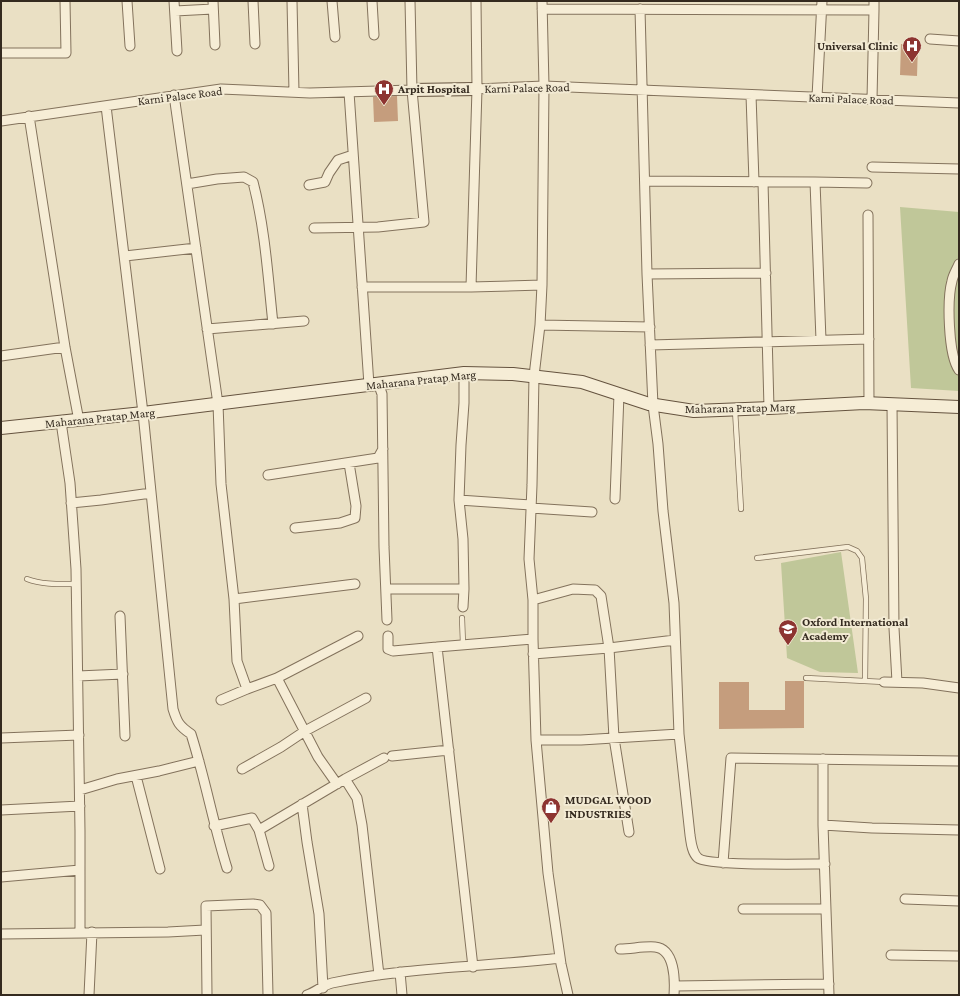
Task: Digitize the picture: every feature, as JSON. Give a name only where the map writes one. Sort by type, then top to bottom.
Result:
[{"type":"street","points":[[1,53],[66,53],[65,1]]},
{"type":"street","points":[[127,1],[130,46]]},
{"type":"street","points":[[174,1],[177,51]]},
{"type":"street","points":[[253,1],[255,44]]},
{"type":"street","points":[[292,1],[294,92]]},
{"type":"street","points":[[332,1],[334,37]]},
{"type":"street","points":[[372,1],[374,35]]},
{"type":"street","points":[[314,228],[378,227],[424,222],[412,90],[410,1]]},
{"type":"street","points":[[471,287],[477,89],[476,1]]},
{"type":"street","points":[[175,11],[213,5],[215,45]]},
{"type":"street","points":[[568,995],[560,958],[548,872],[536,740],[533,600],[529,559],[534,376],[540,325],[542,285],[544,86],[542,5],[623,5],[640,9],[686,5],[874,5],[872,100]]},
{"type":"street","points":[[817,97],[822,6]]},
{"type":"street","points":[[640,9],[646,181],[647,274],[653,405],[658,444],[663,511],[674,603],[679,734],[693,851],[698,858],[704,861],[723,863],[825,864]]},
{"type":"street","points":[[930,39],[959,42]]},
{"type":"street","name":"Karni Palace Road","points":[[1,121],[174,95],[221,90],[348,92],[544,86],[959,103]]},
{"type":"street","points":[[348,92],[362,287],[374,384],[382,394],[384,547],[387,620]]},
{"type":"street","points":[[174,95],[218,404],[221,484],[234,599],[237,661],[247,689]]},
{"type":"street","points":[[751,95],[754,182]]},
{"type":"street","points":[[106,106],[144,413],[173,709],[181,728],[191,734],[199,761],[214,826],[227,868]]},
{"type":"street","points":[[29,116],[65,347],[79,421]]},
{"type":"street","points":[[308,185],[324,182],[338,160],[353,155]]},
{"type":"street","points":[[872,168],[959,169]]},
{"type":"street","points":[[186,184],[238,177],[244,177],[253,182],[262,227],[272,324]]},
{"type":"street","points":[[646,181],[867,183]]},
{"type":"street","points":[[763,182],[769,408]]},
{"type":"street","points":[[815,182],[821,340]]},
{"type":"street","points":[[868,215],[869,403]]},
{"type":"street","points":[[125,256],[196,248]]},
{"type":"street","points":[[959,264],[952,282],[950,337],[956,365],[959,370]]},
{"type":"street","points":[[647,274],[766,273]]},
{"type":"street","points":[[362,287],[471,287],[542,285]]},
{"type":"street","points":[[207,329],[304,321]]},
{"type":"street","points":[[540,325],[650,328]]},
{"type":"street","points":[[650,346],[869,339]]},
{"type":"street","points":[[1,356],[65,347]]},
{"type":"street","points":[[463,607],[463,539],[459,500],[464,373]]},
{"type":"street","name":"Maharana Pratap Marg","points":[[1,428],[79,421],[464,373],[513,374],[582,382],[653,405],[694,411],[869,403],[959,407]]},
{"type":"street","points":[[615,499],[619,394]]},
{"type":"street","points":[[892,404],[894,628],[897,682]]},
{"type":"street","points":[[61,422],[72,503],[77,584],[80,790],[80,932]]},
{"type":"street","points":[[268,475],[378,458],[383,448]]},
{"type":"street","points":[[295,528],[340,523],[355,518],[356,506],[349,463]]},
{"type":"street","points":[[72,503],[151,493]]},
{"type":"street","points":[[459,500],[592,512]]},
{"type":"street","points":[[234,599],[355,584]]},
{"type":"street","points":[[386,589],[464,589]]},
{"type":"street","points":[[533,600],[573,589],[595,590],[601,596],[609,648],[614,738],[629,832]]},
{"type":"street","points":[[120,616],[125,736]]},
{"type":"street","points":[[221,700],[277,678],[358,636]]},
{"type":"street","points":[[388,636],[388,649],[393,652],[463,644],[533,639]]},
{"type":"street","points":[[534,654],[609,648],[675,640]]},
{"type":"street","points":[[437,647],[473,967]]},
{"type":"street","points":[[78,676],[123,674]]},
{"type":"street","points":[[277,678],[318,757],[357,798],[362,825],[379,975]]},
{"type":"street","points":[[884,682],[959,688]]},
{"type":"street","points":[[242,769],[281,747],[305,731],[366,698]]},
{"type":"street","points":[[536,740],[581,740],[679,734]]},
{"type":"street","points":[[1,738],[79,735]]},
{"type":"street","points":[[260,830],[341,781],[388,757],[449,750]]},
{"type":"street","points":[[723,863],[731,758],[959,761]]},
{"type":"street","points":[[823,759],[823,825],[830,995]]},
{"type":"street","points":[[80,790],[117,779],[159,772],[199,761]]},
{"type":"street","points":[[136,776],[160,870]]},
{"type":"street","points":[[302,804],[319,914],[322,988]]},
{"type":"street","points":[[1,810],[80,806]]},
{"type":"street","points":[[214,826],[252,818],[260,830],[269,866]]},
{"type":"street","points":[[823,825],[959,830]]},
{"type":"street","points":[[1,877],[80,870]]},
{"type":"street","points":[[905,899],[959,901]]},
{"type":"street","points":[[207,995],[205,930],[206,906],[253,904],[260,905],[266,913],[268,995]]},
{"type":"street","points":[[743,909],[826,909]]},
{"type":"street","points":[[1,934],[168,932],[205,930]]},
{"type":"street","points":[[89,995],[92,932]]},
{"type":"street","points":[[620,949],[656,947],[664,950],[671,961],[674,990],[829,984]]},
{"type":"street","points":[[891,955],[959,956]]},
{"type":"street","points":[[307,995],[330,983],[379,975],[560,958]]},
{"type":"street","points":[[400,972],[402,995]]},
{"type":"lane","points":[[735,410],[741,509]]},
{"type":"lane","points":[[757,558],[848,547],[857,551],[862,558],[866,599],[865,681]]},
{"type":"lane","points":[[27,579],[35,582],[77,584]]},
{"type":"lane","points":[[462,618],[463,644]]},
{"type":"lane","points":[[806,678],[884,682]]},
{"type":"green space","points":[[900,207],[959,212],[959,391],[911,388]]},
{"type":"green space","points":[[841,552],[858,673],[820,672],[787,658],[781,563]]},
{"type":"building","points":[[901,44],[918,45],[917,76],[900,75]]},
{"type":"building","points":[[397,96],[398,121],[374,122],[373,97]]},
{"type":"building","points":[[785,681],[804,681],[804,728],[719,729],[719,682],[749,682],[749,710],[785,710]]},
{"type":"place","name":"Universal Clinic","points":[[912,63]]},
{"type":"place","name":"Arpit Hospital","points":[[384,106]]},
{"type":"place","name":"Oxford International Academy","points":[[788,646]]},
{"type":"place","name":"MUDGAL WOOD INDUSTRIES","points":[[551,824]]}]
